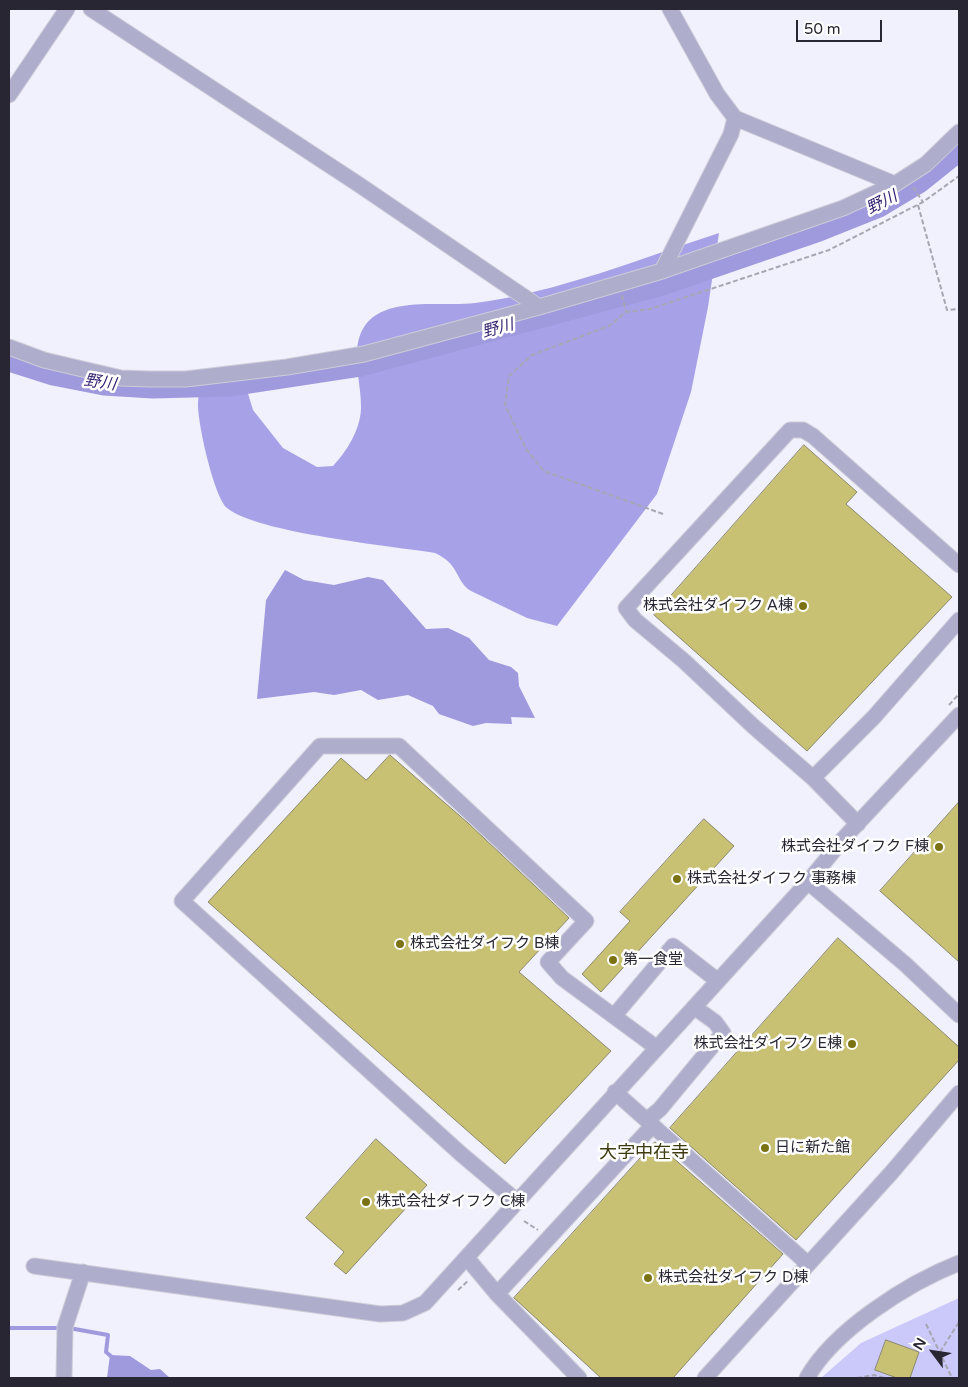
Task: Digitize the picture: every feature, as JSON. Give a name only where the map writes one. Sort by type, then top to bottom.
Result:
[{"type":"street","points":[[9,95],[66,9]]},
{"type":"street","points":[[91,9],[358,184],[539,307]]},
{"type":"street","points":[[670,9],[717,94],[734,118],[901,180]]},
{"type":"street","points":[[662,271],[731,134],[734,118]]},
{"type":"street","points":[[9,347],[44,360],[121,378],[186,378],[287,366],[364,354],[539,307],[662,271],[843,208],[901,180],[926,164],[959,132]]},
{"type":"street","points":[[858,824],[813,778],[753,726],[684,661],[635,620],[626,608],[790,430],[803,430],[813,436],[959,565]]},
{"type":"street","points":[[813,778],[874,717],[959,620]]},
{"type":"street","points":[[34,1266],[388,1314],[403,1313],[425,1303],[959,715]]},
{"type":"street","points":[[518,1202],[461,1154],[182,902],[320,746],[399,746],[586,921],[548,962],[562,978],[657,1048]]},
{"type":"street","points":[[808,882],[905,964],[959,1015]]},
{"type":"street","points":[[614,1016],[674,946],[718,981]]},
{"type":"street","points":[[497,1294],[650,1123],[723,1033],[715,1022],[694,1007]]},
{"type":"street","points":[[615,1092],[807,1263]]},
{"type":"street","points":[[705,1378],[807,1263],[892,1172],[959,1093]]},
{"type":"street","points":[[467,1258],[497,1294],[580,1378]]},
{"type":"street","points":[[807,1378],[846,1330],[933,1273],[959,1263]]},
{"type":"street","points":[[64,1378],[65,1328],[82,1272]]},
{"type":"path","points":[[663,514],[544,471],[526,449],[505,405],[509,376],[532,355],[609,326],[626,312],[650,309],[829,250],[918,205],[959,176]]},
{"type":"path","points":[[901,180],[923,202]]},
{"type":"path","points":[[918,205],[947,310],[959,309]]},
{"type":"path","points":[[619,283],[626,312]]},
{"type":"path","points":[[524,1221],[536,1230]]},
{"type":"path","points":[[458,1290],[472,1277]]},
{"type":"path","points":[[940,1352],[959,1322]]},
{"type":"path","points":[[926,1324],[952,1378]]},
{"type":"path","points":[[856,1378],[874,1375],[885,1378]]},
{"type":"shaded area","points":[[719,233],[708,307],[691,392],[657,494],[557,626],[527,618],[471,591],[462,582],[449,562],[435,553],[326,537],[266,525],[243,517],[227,508],[222,501],[207,458],[198,412],[198,400],[203,377],[243,377],[253,410],[283,448],[317,467],[333,466],[348,447],[358,425],[361,399],[357,367],[357,346],[364,327],[373,317],[385,310],[399,306],[475,303],[537,291],[598,274]]},
{"type":"shaded area","points":[[285,570],[304,580],[334,585],[368,577],[383,580],[426,629],[448,628],[469,638],[489,660],[511,667],[518,673],[519,686],[535,718],[511,717],[512,724],[486,723],[473,726],[439,714],[433,706],[408,695],[378,700],[361,690],[334,695],[314,692],[257,699],[266,600]]},
{"type":"shaded area","points":[[959,1298],[959,1378],[821,1378],[861,1343]]},
{"type":"shaded area","points":[[110,1355],[130,1356],[151,1370],[160,1369],[170,1378],[107,1378]]},
{"type":"building","name":"株式会社ダイフク A棟","points":[[804,445],[857,492],[846,504],[952,597],[807,751],[654,615]]},
{"type":"building","name":"株式会社ダイフク B棟","points":[[390,755],[468,823],[569,918],[519,972],[611,1051],[505,1164],[208,902],[341,758],[366,780]]},
{"type":"building","name":"株式会社ダイフク F棟","points":[[959,802],[959,962],[880,891]]},
{"type":"building","name":"株式会社ダイフク 事務棟","points":[[704,819],[734,846],[601,992],[582,974],[630,921],[620,912]]},
{"type":"building","points":[[838,938],[959,1047],[959,1060],[796,1240],[670,1128]]},
{"type":"building","name":"株式会社ダイフク C棟","points":[[376,1139],[427,1185],[346,1274],[334,1264],[344,1252],[306,1218]]},
{"type":"building","name":"株式会社ダイフク D棟","points":[[655,1142],[783,1254],[673,1378],[601,1378],[514,1298]]},
{"type":"building","points":[[886,1340],[919,1352],[910,1378],[897,1378],[875,1370]]},
{"type":"waterway","name":"野川","points":[[9,361],[53,375],[104,385],[153,388],[229,386],[360,366],[662,285],[819,231],[879,207],[919,183],[959,151]]},
{"type":"waterway","points":[[9,1328],[63,1328]]},
{"type":"waterway","points":[[69,1328],[108,1335],[106,1352],[113,1358]]},
{"type":"place","name":"株式会社ダイフク A棟","points":[[803,606]]},
{"type":"place","name":"株式会社ダイフク F棟","points":[[939,847]]},
{"type":"place","name":"株式会社ダイフク 事務棟","points":[[677,879]]},
{"type":"place","name":"株式会社ダイフク B棟","points":[[400,944]]},
{"type":"place","name":"第一食堂","points":[[613,960]]},
{"type":"place","name":"株式会社ダイフク E棟","points":[[852,1044]]},
{"type":"place","name":"日に新た館","points":[[765,1148]]},
{"type":"place","name":"株式会社ダイフク C棟","points":[[366,1202]]},
{"type":"place","name":"株式会社ダイフク D棟","points":[[648,1278]]},
{"type":"district","name":"大字中在寺","points":[[644,1153]]}]
